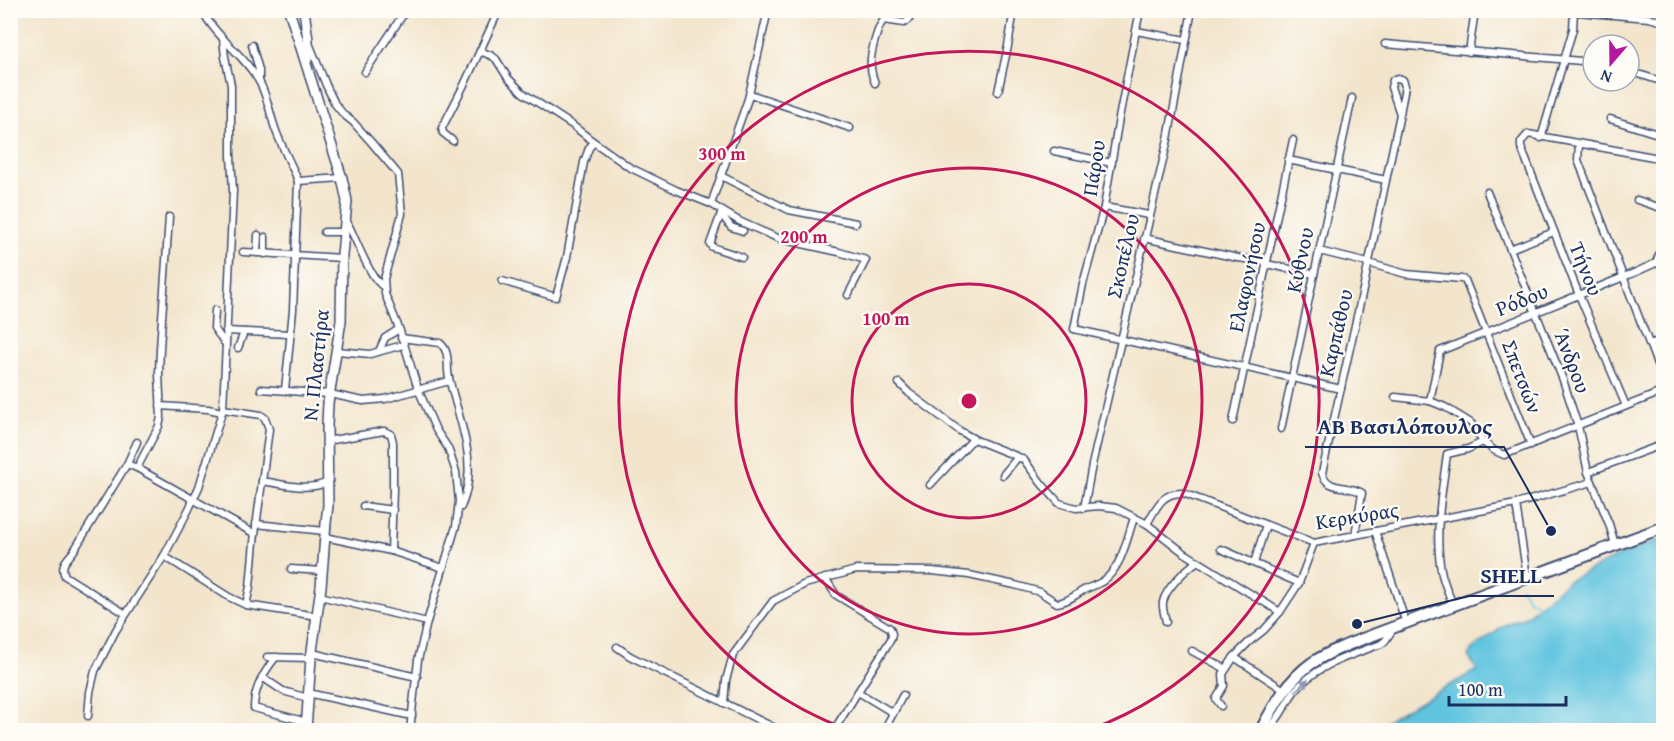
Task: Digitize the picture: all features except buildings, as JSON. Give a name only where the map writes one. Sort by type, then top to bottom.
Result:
[{"type":"main road","points":[[1261,730],[1284,690],[1311,663],[1339,648],[1664,527]]},
{"type":"street","points":[[202,10],[212,28],[259,81],[275,129],[298,181],[293,310],[285,390]]},
{"type":"street","name":"Ν. Πλαστήρα","points":[[289,10],[342,178],[347,201],[342,258],[341,321],[330,394],[327,441],[328,505],[320,596],[311,656],[306,726]]},
{"type":"street","points":[[304,10],[308,40],[306,65]]},
{"type":"street","points":[[365,72],[406,10]]},
{"type":"street","points":[[453,141],[443,132],[442,128],[499,10]]},
{"type":"street","points":[[711,204],[750,94],[768,10]]},
{"type":"street","points":[[875,83],[871,59],[880,24],[884,20],[907,22],[910,20],[912,10]]},
{"type":"street","points":[[998,92],[1014,10]]},
{"type":"street","name":"Πάρου","points":[[1120,340],[1074,330],[1083,284],[1104,207],[1140,10]]},
{"type":"street","name":"Σκοπέλου","points":[[1084,508],[1120,340],[1168,139],[1192,10]]},
{"type":"street","points":[[1469,52],[1475,10]]},
{"type":"street","points":[[1553,10],[1649,18],[1664,22]]},
{"type":"street","points":[[1649,18],[1652,10]]},
{"type":"street","points":[[1574,11],[1573,29],[1541,138],[1664,159]]},
{"type":"street","points":[[1136,31],[1186,40]]},
{"type":"street","points":[[88,716],[95,671],[116,630],[164,556],[194,500],[223,410],[233,191],[231,85],[223,39]]},
{"type":"street","points":[[308,40],[335,104],[398,174],[402,214],[384,279],[384,288],[418,389],[452,459],[456,471],[459,511]]},
{"type":"street","points":[[1385,44],[1581,61]]},
{"type":"street","points":[[252,45],[259,70],[259,81]]},
{"type":"street","points":[[480,51],[496,59],[508,78],[523,93],[637,171],[711,204],[722,213],[780,239],[866,260],[848,294]]},
{"type":"street","points":[[1641,75],[1664,82]]},
{"type":"street","name":"Καρπάθου","points":[[1355,535],[1362,493],[1358,490],[1334,486],[1324,478],[1322,473],[1400,114],[1405,84],[1398,78],[1391,86],[1400,114]]},
{"type":"street","points":[[750,94],[850,128]]},
{"type":"street","name":"Κύθνου","points":[[1281,429],[1352,98]]},
{"type":"street","points":[[1610,118],[1664,136]]},
{"type":"street","name":"Τήνου","points":[[1541,138],[1528,134],[1521,142],[1521,147],[1579,295],[1626,406]]},
{"type":"street","name":"Ελαφονήσου","points":[[1233,421],[1293,140]]},
{"type":"street","points":[[502,281],[556,297],[567,257],[584,162],[589,147],[594,142]]},
{"type":"street","points":[[1580,144],[1578,160],[1664,382]]},
{"type":"street","points":[[1054,151],[1112,163]]},
{"type":"street","points":[[1288,160],[1386,180]]},
{"type":"street","points":[[721,176],[789,210],[856,223]]},
{"type":"street","points":[[298,181],[342,178]]},
{"type":"street","name":"Άνδρου","points":[[1488,192],[1563,380],[1578,426],[1588,472],[1615,544]]},
{"type":"street","points":[[1637,200],[1664,209]]},
{"type":"street","points":[[1104,207],[1149,215]]},
{"type":"street","points":[[722,213],[731,227],[743,231]]},
{"type":"street","points":[[722,213],[710,244],[712,247],[742,257]]},
{"type":"street","points":[[136,468],[159,426],[159,348],[169,217]]},
{"type":"street","points":[[346,220],[373,274],[384,288]]},
{"type":"street","points":[[324,232],[345,232]]},
{"type":"street","points":[[1510,249],[1554,232]]},
{"type":"street","points":[[257,253],[262,236],[265,254]]},
{"type":"street","points":[[1144,238],[1314,274]]},
{"type":"street","points":[[1664,240],[1656,263],[1664,264]]},
{"type":"street","points":[[1319,251],[1368,262]]},
{"type":"street","points":[[243,252],[342,258]]},
{"type":"street","name":"Σπετσών","points":[[1368,262],[1406,274],[1464,279],[1531,445]]},
{"type":"street","name":"Ρόδου","points":[[1430,401],[1440,351],[1656,263]]},
{"type":"street","points":[[215,310],[213,324],[225,344]]},
{"type":"street","points":[[209,328],[216,332]]},
{"type":"street","points":[[380,351],[385,338],[399,329]]},
{"type":"street","points":[[226,331],[290,334]]},
{"type":"street","points":[[238,348],[244,332]]},
{"type":"street","points":[[401,338],[440,343],[447,352],[450,381],[468,453],[468,483],[464,500],[427,622],[418,660],[410,730]]},
{"type":"street","points":[[1649,344],[1664,339]]},
{"type":"street","points":[[1120,340],[1341,389]]},
{"type":"street","points":[[337,351],[370,354],[403,345]]},
{"type":"street","points":[[261,389],[330,394],[368,401],[385,399],[450,381]]},
{"type":"street","points":[[899,383],[918,400],[973,439],[1018,457],[1059,502],[1067,506],[1084,508],[1099,506],[1116,508],[1147,524],[1198,561],[1280,612]]},
{"type":"street","points":[[1395,397],[1430,401],[1445,407],[1471,423],[1483,442],[1504,455],[1664,391]]},
{"type":"street","points":[[160,406],[245,412],[265,418],[269,429],[246,606]]},
{"type":"street","points":[[327,441],[384,431],[391,434],[393,442],[391,551]]},
{"type":"street","points":[[930,485],[973,439]]},
{"type":"street","points":[[126,614],[65,576],[62,566],[75,549],[127,464],[137,442]]},
{"type":"street","points":[[1453,605],[1441,573],[1438,550],[1438,518],[1447,454],[1483,442]]},
{"type":"street","points":[[1588,472],[1664,444]]},
{"type":"street","points":[[1003,475],[1018,457]]},
{"type":"street","points":[[127,464],[255,534]]},
{"type":"street","points":[[262,481],[310,488],[329,482]]},
{"type":"street","name":"Κερκύρας","points":[[1147,524],[1161,500],[1170,494],[1179,493],[1314,543],[1516,504],[1592,482]]},
{"type":"street","points":[[1516,504],[1527,578]]},
{"type":"street","points":[[363,506],[393,510]]},
{"type":"street","points":[[724,703],[726,680],[733,655],[773,601],[805,584],[856,570],[932,571],[969,575],[1040,592],[1057,603],[1064,602],[1102,582],[1113,572],[1134,518]]},
{"type":"street","points":[[256,524],[325,534],[391,551],[443,568]]},
{"type":"street","points":[[1254,563],[1266,525]]},
{"type":"street","points":[[1375,531],[1406,623]]},
{"type":"street","points":[[1221,706],[1216,699],[1224,686],[1223,674],[1234,657],[1280,612],[1299,583],[1314,543]]},
{"type":"street","points":[[1221,549],[1299,583]]},
{"type":"street","points":[[164,556],[246,606],[317,616]]},
{"type":"street","points":[[1166,622],[1163,608],[1164,598],[1180,576],[1198,561]]},
{"type":"street","points":[[291,569],[322,571]]},
{"type":"street","points":[[825,578],[836,595],[890,628],[892,634],[834,730]]},
{"type":"street","points":[[320,596],[427,622]]},
{"type":"street","points":[[1267,730],[1273,726],[1297,689],[1317,671],[1333,662],[1381,644],[1394,627]]},
{"type":"street","points":[[617,647],[630,656],[779,730]]},
{"type":"street","points":[[1192,651],[1226,669]]},
{"type":"street","points":[[267,657],[311,656],[377,666],[417,677]]},
{"type":"street","points":[[276,657],[255,691],[254,708],[306,726]]},
{"type":"street","points":[[1234,657],[1284,690]]},
{"type":"street","points":[[262,677],[282,691],[412,716]]},
{"type":"street","points":[[858,692],[893,713]]},
{"type":"street","points":[[884,730],[903,695]]},
{"type":"water","points":[[1663,538],[1663,730],[1376,730],[1394,716],[1477,670],[1468,656],[1472,649],[1505,625],[1526,616],[1568,581],[1621,555]]},
{"type":"waterway","points":[[1521,586],[1528,599],[1540,606]]},
{"type":"place","name":"ΑΒ Βασιλόπουλος","points":[[1551,531]]},
{"type":"place","name":"SHELL","points":[[1357,624]]}]
